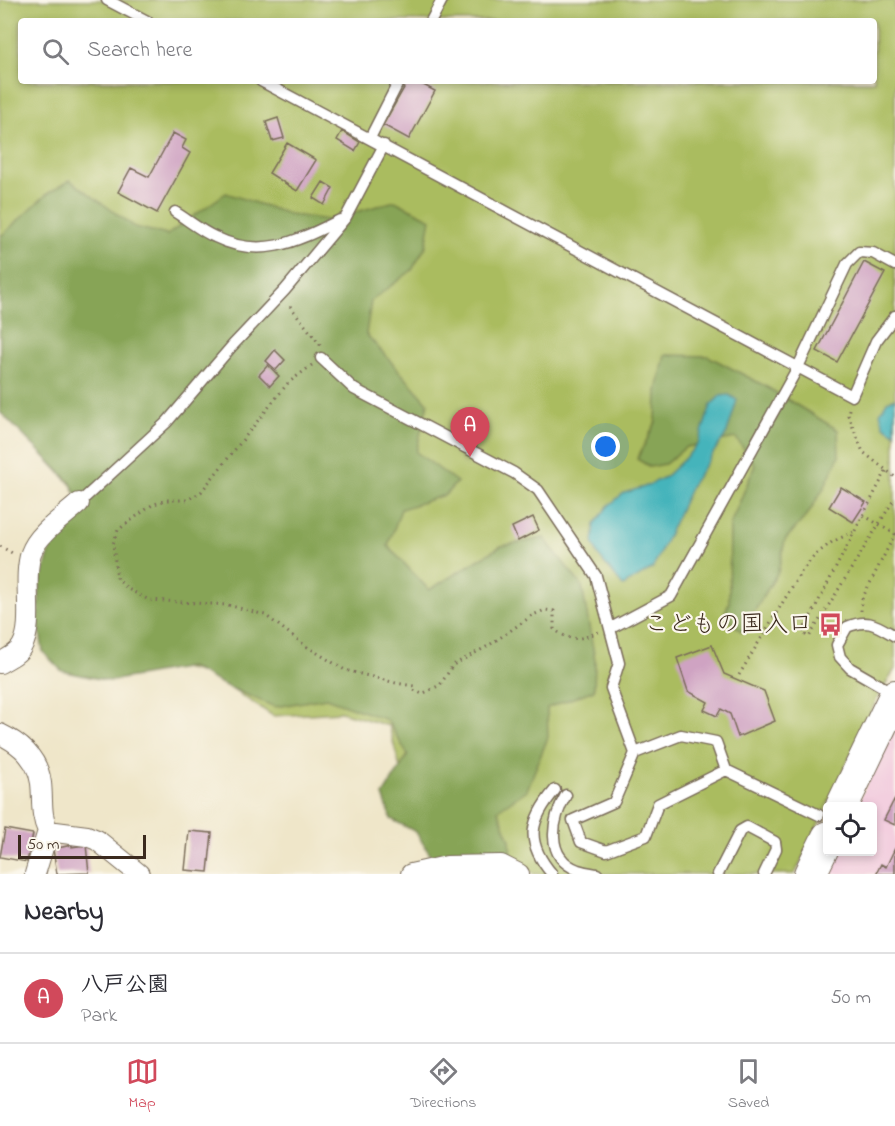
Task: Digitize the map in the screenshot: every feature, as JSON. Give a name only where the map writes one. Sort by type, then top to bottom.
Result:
[{"type":"main road","points":[[838,802],[895,695]]},
{"type":"main road","points":[[810,874],[823,836]]},
{"type":"street","points":[[0,663],[22,647],[26,635],[28,571],[31,554],[37,541],[80,503]]},
{"type":"street","points":[[0,734],[13,740],[27,752],[36,765],[41,782],[41,805],[48,831],[34,874]]},
{"type":"street","points":[[48,831],[87,836],[97,840],[139,874]]},
{"type":"street","points":[[411,874],[447,866],[501,865],[519,874]]},
{"type":"lane","points":[[107,0],[141,18]]},
{"type":"lane","points":[[433,18],[442,0]]},
{"type":"lane","points":[[267,84],[852,396],[876,341],[895,316]]},
{"type":"lane","points":[[370,138],[397,84]]},
{"type":"lane","points":[[80,503],[167,422],[232,346],[285,290],[346,217],[384,145]]},
{"type":"lane","points":[[175,212],[214,237],[242,247],[271,248],[296,242],[346,217]]},
{"type":"lane","points":[[611,628],[671,596],[798,367],[847,264],[859,252],[873,253],[895,265]]},
{"type":"lane","points":[[321,358],[354,389],[514,473],[538,489],[596,576],[620,663],[611,688],[635,753],[614,802],[573,820],[581,842],[606,851],[646,836],[658,804],[726,770]]},
{"type":"lane","points":[[895,636],[874,624],[860,621],[847,627],[837,645],[840,657],[849,668],[895,695]]},
{"type":"lane","points":[[635,753],[681,735],[716,742],[726,770],[823,816]]},
{"type":"lane","points":[[552,874],[538,857],[533,838],[538,813],[555,789]]},
{"type":"lane","points":[[566,795],[557,810],[553,828],[554,840],[560,855],[567,864],[578,870],[597,874]]},
{"type":"lane","points":[[718,874],[740,831],[747,827],[775,842],[776,849],[764,874]]},
{"type":"path","points":[[285,290],[290,307],[322,347],[321,358],[288,383],[201,492],[187,500],[166,500],[152,505],[118,530],[113,544],[117,579],[128,589],[149,600],[228,605],[265,615],[306,646],[345,669],[414,686],[414,690],[422,694],[440,685],[453,665],[533,615],[545,610],[554,611],[554,629],[563,636],[577,640],[611,628]]},
{"type":"path","points":[[852,396],[848,415],[863,452],[895,477]]},
{"type":"path","points":[[886,471],[802,633],[809,637],[895,498]]},
{"type":"path","points":[[860,621],[862,599],[895,534],[863,515]]},
{"type":"path","points":[[739,675],[801,572],[815,555],[832,542],[855,531]]},
{"type":"shaded area","points":[[895,727],[895,874],[828,874],[837,856],[877,856],[877,802],[858,802]]},
{"type":"green space","points":[[0,0],[895,0],[895,669],[877,699],[829,802],[823,802],[823,814],[795,874],[534,874],[405,787],[389,726],[341,712],[273,716],[209,674],[135,657],[89,504],[0,409]]},
{"type":"green space","points":[[70,180],[135,227],[167,235],[226,193],[292,215],[328,220],[395,201],[431,219],[426,246],[412,270],[371,301],[366,334],[428,403],[416,452],[457,482],[445,495],[401,509],[388,546],[429,590],[501,546],[544,538],[582,586],[595,660],[594,690],[547,708],[548,737],[527,790],[498,810],[510,840],[511,874],[442,874],[416,832],[391,819],[383,795],[408,755],[387,720],[326,698],[275,707],[226,686],[190,667],[109,681],[62,671],[43,652],[38,619],[40,583],[57,529],[79,500],[70,482],[0,412],[0,237],[47,194]]},
{"type":"green space","points":[[665,355],[708,356],[765,386],[838,430],[839,456],[824,488],[808,514],[785,540],[778,572],[742,632],[724,615],[729,602],[730,525],[755,465],[736,438],[686,447],[665,464],[650,467],[637,459],[656,422],[657,391]]},
{"type":"water","points":[[729,395],[737,400],[727,433],[692,484],[653,568],[623,586],[598,555],[593,543],[595,524],[608,506],[624,493],[665,477],[683,460],[698,444],[711,405],[720,396]]},
{"type":"water","points":[[895,398],[895,433],[884,426],[880,413],[887,401]]},
{"type":"building","points":[[406,84],[422,84],[435,91],[409,139],[383,125]]},
{"type":"building","points":[[278,118],[284,138],[272,141],[266,122]]},
{"type":"building","points":[[342,131],[360,142],[355,151],[337,140]]},
{"type":"building","points":[[173,133],[186,140],[182,148],[190,153],[157,213],[118,192],[131,168],[149,177]]},
{"type":"building","points":[[287,143],[316,160],[297,191],[269,173]]},
{"type":"building","points":[[323,182],[333,188],[324,205],[313,198]]},
{"type":"building","points":[[864,262],[885,273],[837,362],[817,351]]},
{"type":"building","points":[[275,350],[285,360],[276,370],[266,361]]},
{"type":"building","points":[[268,365],[279,376],[270,386],[259,375]]},
{"type":"building","points":[[841,487],[866,502],[853,522],[829,507]]},
{"type":"building","points":[[533,517],[539,530],[518,541],[512,527]]},
{"type":"building","points":[[712,645],[724,674],[764,691],[775,721],[738,737],[730,714],[721,709],[717,716],[704,710],[708,702],[688,691],[677,658]]},
{"type":"building","points":[[895,798],[895,825],[884,820]]},
{"type":"building","points":[[5,829],[33,834],[27,862],[0,857]]},
{"type":"building","points":[[189,831],[212,833],[208,872],[185,870]]},
{"type":"building","points":[[72,845],[72,847],[86,845],[89,873],[57,874],[53,849]]},
{"type":"building","points":[[895,848],[895,874],[876,874],[881,864],[886,867]]},
{"type":"place","name":"八戸公園","points":[[470,457]]},
{"type":"place","name":"こどもの国入口","points":[[830,625]]}]
